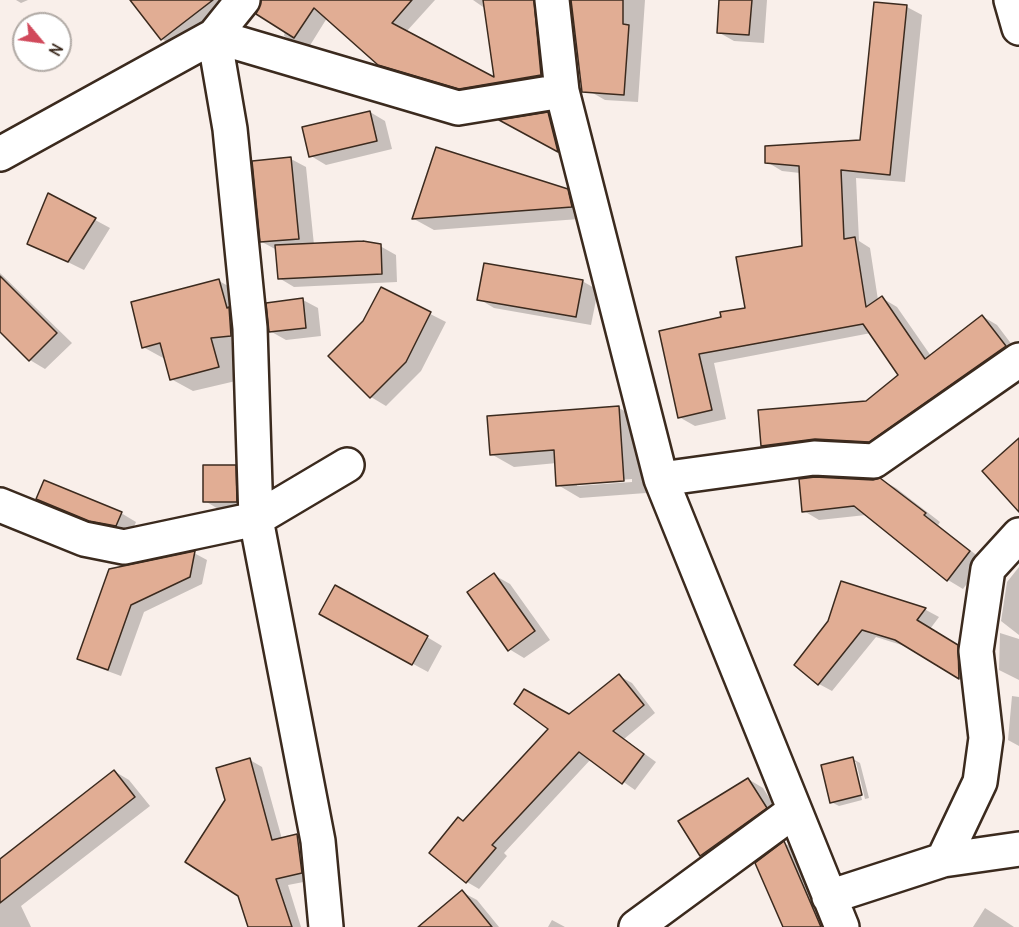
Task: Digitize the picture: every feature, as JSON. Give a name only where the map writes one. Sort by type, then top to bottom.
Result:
[{"type":"street","points":[[0,154],[214,36],[243,0]]},
{"type":"street","points":[[552,0],[562,92],[662,479],[842,927]]},
{"type":"street","points":[[1011,0],[1019,28]]},
{"type":"street","points":[[214,36],[458,108],[562,92]]},
{"type":"street","points":[[214,36],[230,129],[250,328],[256,519],[318,842],[326,927]]},
{"type":"street","points":[[662,479],[814,458],[874,462],[1019,360]]},
{"type":"street","points":[[0,505],[84,539],[124,547],[256,519],[347,465]]},
{"type":"street","points":[[943,860],[980,782],[986,738],[976,651],[988,568],[1019,535]]},
{"type":"street","points":[[636,927],[794,811]]},
{"type":"street","points":[[829,897],[943,860],[1019,849]]},
{"type":"building","points":[[130,0],[213,0],[161,40]]},
{"type":"building","points":[[261,0],[412,0],[392,23],[494,77],[483,0],[534,0],[541,75],[459,89],[378,65],[314,8],[294,38],[256,14]]},
{"type":"building","points":[[571,0],[623,0],[623,24],[629,25],[624,95],[582,92]]},
{"type":"building","points":[[719,0],[752,0],[749,35],[717,33]]},
{"type":"building","points":[[874,2],[907,5],[890,175],[841,170],[844,239],[855,237],[866,307],[882,296],[925,359],[982,315],[1006,346],[869,442],[815,439],[761,446],[758,410],[866,401],[898,375],[863,324],[699,354],[712,410],[678,418],[659,331],[721,317],[720,312],[745,308],[736,257],[802,246],[799,166],[765,163],[765,146],[860,140]]},
{"type":"building","points":[[370,111],[377,141],[309,157],[302,127]]},
{"type":"building","points":[[548,112],[558,152],[499,120]]},
{"type":"building","points":[[436,147],[568,189],[572,207],[412,219]]},
{"type":"building","points":[[291,157],[299,239],[260,242],[252,161]]},
{"type":"building","points":[[48,193],[96,218],[68,262],[27,244]]},
{"type":"building","points":[[363,241],[381,244],[382,274],[278,279],[275,245]]},
{"type":"building","points":[[484,263],[583,280],[576,317],[477,300]]},
{"type":"building","points":[[0,276],[57,333],[29,361],[0,332]]},
{"type":"building","points":[[219,279],[227,308],[229,307],[231,336],[211,338],[219,367],[170,380],[160,343],[142,348],[131,302]]},
{"type":"building","points":[[381,287],[431,312],[406,362],[370,398],[328,356],[363,321]]},
{"type":"building","points":[[303,298],[306,328],[269,332],[266,303]]},
{"type":"building","points":[[619,406],[624,481],[556,486],[554,450],[490,455],[487,416]]},
{"type":"building","points":[[1019,438],[1019,512],[982,471]]},
{"type":"building","points":[[203,465],[236,465],[237,502],[203,502]]},
{"type":"building","points":[[815,477],[873,480],[880,478],[970,551],[947,581],[854,506],[802,512],[799,479]]},
{"type":"building","points":[[44,480],[122,512],[116,526],[89,521],[36,499]]},
{"type":"building","points":[[195,551],[190,577],[131,605],[108,670],[77,659],[109,569]]},
{"type":"building","points":[[494,573],[535,631],[508,651],[467,592]]},
{"type":"building","points":[[841,581],[926,608],[917,620],[958,645],[959,679],[895,640],[862,630],[818,685],[794,665],[828,621]]},
{"type":"building","points":[[335,585],[428,636],[412,665],[319,614]]},
{"type":"building","points":[[619,674],[644,705],[613,731],[644,754],[622,784],[579,752],[492,845],[496,848],[466,883],[429,853],[458,817],[463,821],[548,729],[514,704],[524,689],[569,714]]},
{"type":"building","points":[[853,757],[862,795],[830,803],[821,765]]},
{"type":"building","points":[[250,758],[272,840],[297,834],[302,873],[276,879],[292,927],[248,927],[238,896],[185,862],[225,800],[216,768]]},
{"type":"building","points":[[114,770],[135,797],[0,903],[0,859]]},
{"type":"building","points":[[748,778],[767,808],[700,856],[678,821]]},
{"type":"building","points":[[784,841],[821,927],[783,927],[755,863]]},
{"type":"building","points":[[462,890],[492,927],[418,927]]}]
